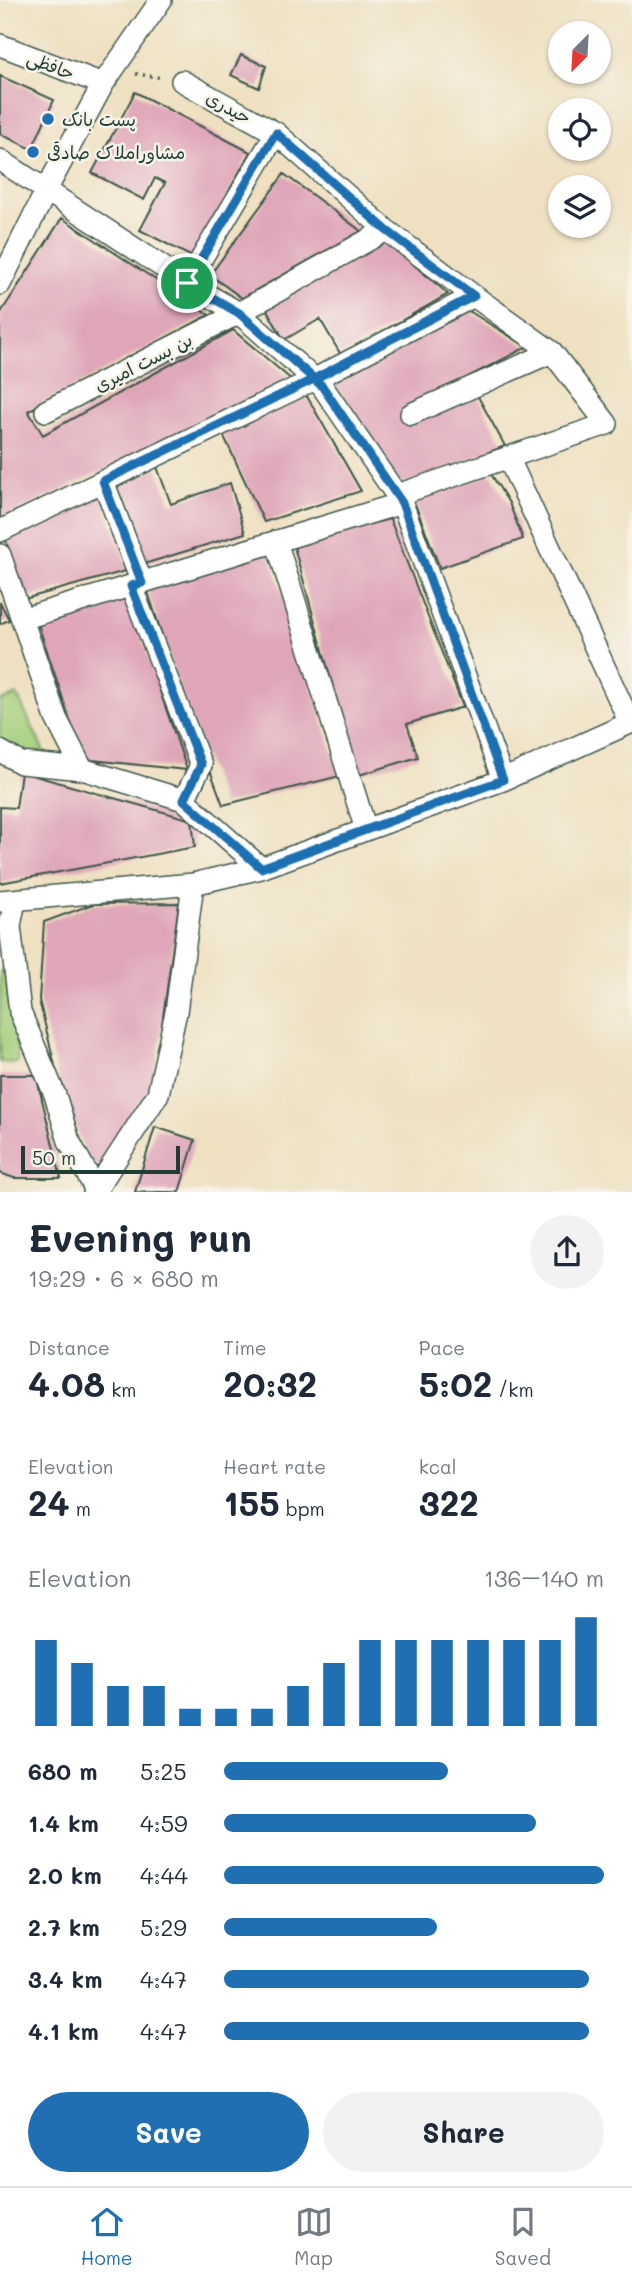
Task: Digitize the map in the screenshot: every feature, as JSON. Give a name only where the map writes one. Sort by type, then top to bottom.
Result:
[{"type":"street","points":[[0,284],[46,190],[108,77],[161,0]]},
{"type":"street","name":"حافظی","points":[[0,45],[108,77]]},
{"type":"street","name":"حیدری","points":[[182,81],[276,133],[386,230],[552,352],[607,424],[508,457]]},
{"type":"street","points":[[187,283],[276,133]]},
{"type":"street","points":[[0,160],[187,283],[239,313],[322,386],[399,499],[503,780]]},
{"type":"street","name":"بن بست امیری","points":[[46,411],[239,313],[386,230]]},
{"type":"street","points":[[0,531],[314,379],[474,296]]},
{"type":"street","points":[[411,414],[552,352]]},
{"type":"street","points":[[22,619],[276,541],[399,499],[508,457],[631,722],[503,780],[261,868],[193,884],[7,901],[5,936],[20,1012],[55,1095],[69,1142],[95,1191],[158,1094],[176,1013],[193,884]]},
{"type":"street","points":[[103,481],[136,584],[201,765],[184,800]]},
{"type":"street","points":[[276,541],[366,830]]},
{"type":"street","points":[[0,555],[56,718],[82,769]]},
{"type":"street","points":[[0,751],[21,763],[82,769],[184,800],[261,868]]},
{"type":"path","points":[[108,77],[182,81]]},
{"type":"green space","points":[[17,695],[47,758],[12,752],[0,744],[0,701]]},
{"type":"green space","points":[[5,967],[17,1045],[17,1063],[0,1062],[0,972]]},
{"type":"building","points":[[241,55],[266,66],[259,88],[231,75]]},
{"type":"building","points":[[0,76],[54,100],[32,149],[0,134]]},
{"type":"building","points":[[135,92],[250,152],[194,258],[140,230],[165,183],[155,178],[144,200],[92,173]]},
{"type":"building","points":[[284,174],[361,231],[242,298],[210,275]]},
{"type":"building","points":[[62,218],[209,315],[28,411],[43,435],[233,330],[293,381],[0,519],[0,314]]},
{"type":"building","points":[[386,241],[448,294],[341,355],[320,319],[284,340],[267,310]]},
{"type":"building","points":[[464,308],[527,347],[402,410],[409,426],[476,393],[505,446],[398,487],[324,380]]},
{"type":"building","points":[[305,393],[361,491],[264,522],[221,430]]},
{"type":"building","points":[[157,467],[171,504],[230,483],[245,533],[144,564],[117,487]]},
{"type":"building","points":[[491,474],[509,503],[523,539],[440,568],[413,499]]},
{"type":"building","points":[[99,490],[129,570],[24,599],[4,534]]},
{"type":"building","points":[[390,519],[463,707],[407,724],[418,757],[359,775],[293,543]]},
{"type":"building","points":[[269,552],[340,776],[223,805],[176,678],[147,589]]},
{"type":"building","points":[[127,595],[187,770],[83,759],[37,621]]},
{"type":"building","points":[[0,602],[9,620],[0,624]]},
{"type":"building","points":[[21,772],[192,820],[195,847],[0,883],[0,807],[16,808]]},
{"type":"building","points":[[179,903],[155,1074],[138,1115],[100,1171],[88,1160],[57,1074],[39,1000],[44,922],[93,904]]},
{"type":"building","points":[[0,1075],[36,1075],[61,1178],[14,1178],[0,1173]]},
{"type":"building","points":[[155,1127],[195,1140],[179,1192],[135,1192]]},
{"type":"place","name":"پست بانک","points":[[48,119]]},
{"type":"place","name":"مشاوراملاک صادقی","points":[[33,152]]},
{"type":"route","points":[[187,283],[239,313],[314,379],[103,481],[142,583],[131,586],[201,765],[184,800],[261,868],[503,780],[402,503],[322,386],[314,379],[474,296],[386,230],[276,133],[187,283]]}]
